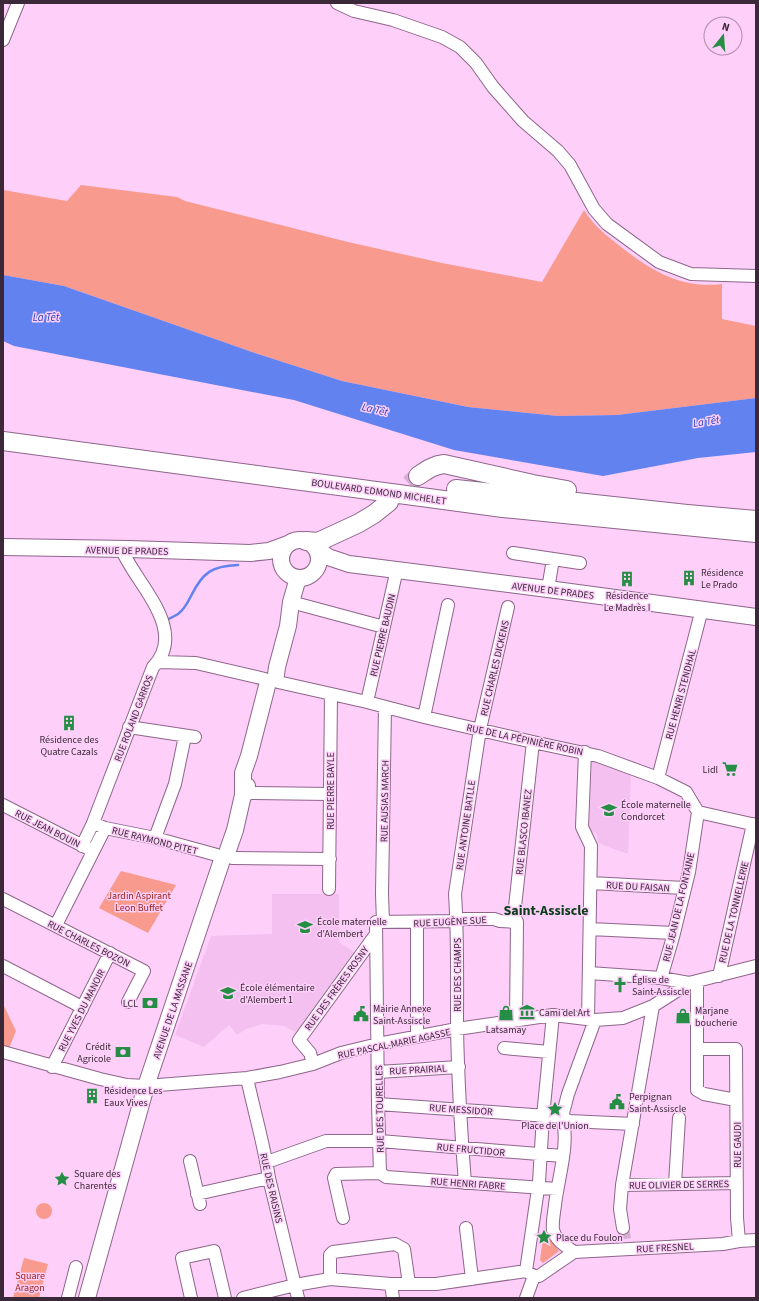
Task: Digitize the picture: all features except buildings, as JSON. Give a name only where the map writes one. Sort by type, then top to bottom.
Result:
[{"type":"highway","name":"BOULEVARD EDMOND MICHELET","points":[[3,430],[483,493],[565,496],[687,514],[756,520]]},
{"type":"highway","name":"BOULEVARD EDMOND MICHELET","points":[[3,441],[504,508],[756,534]]},
{"type":"highway","points":[[418,476],[437,464],[444,464],[533,484],[565,496],[756,514]]},
{"type":"highway","points":[[311,545],[352,527],[374,514],[389,502]]},
{"type":"highway","points":[[504,508],[531,519],[756,542]]},
{"type":"main road","points":[[296,541],[311,545],[319,559],[316,569],[308,576],[298,578],[289,574],[282,563],[282,553],[288,544],[296,541]]},
{"type":"main road","name":"AVENUE DE PRADES","points":[[3,547],[250,553],[269,551],[288,544]]},
{"type":"main road","name":"AVENUE DE PRADES","points":[[311,545],[328,557],[349,564],[397,569],[756,617]]},
{"type":"main road","name":"AVENUE DE PRADES","points":[[250,553],[282,563]]},
{"type":"main road","name":"AVENUE DE PRADES","points":[[316,569],[349,564]]},
{"type":"main road","name":"AVENUE DE LA MASSANE","points":[[118,1189],[146,1086],[197,934],[208,919],[225,857],[225,840],[238,815],[243,796],[243,773],[250,756],[257,728],[268,709],[275,658],[284,642],[291,602],[298,578]]},
{"type":"main road","points":[[96,1298],[119,1209],[118,1189]]},
{"type":"main road","points":[[86,1298],[112,1204],[118,1189]]},
{"type":"street","points":[[3,40],[18,3]]},
{"type":"street","points":[[337,3],[354,11],[393,20],[442,37],[460,48],[476,63],[492,87],[523,121],[558,151],[570,165],[594,209],[607,224],[659,262],[691,274],[756,276]]},
{"type":"street","name":"RUE ROLAND GARROS","points":[[82,846],[93,823],[152,667],[158,662],[165,644],[163,626],[157,608],[127,562],[122,550]]},
{"type":"street","points":[[513,553],[580,563]]},
{"type":"street","points":[[548,589],[553,559]]},
{"type":"street","name":"RUE PIERRE BAUDIN","points":[[367,702],[397,569]]},
{"type":"street","points":[[291,602],[384,627]]},
{"type":"street","points":[[424,717],[448,605]]},
{"type":"street","name":"RUE CHARLES DICKENS","points":[[480,729],[508,607]]},
{"type":"street","name":"RUE HENRI STENDHAL","points":[[658,778],[702,609]]},
{"type":"street","name":"RUE DE LA PÉPINIÈRE ROBIN","points":[[158,662],[196,662],[367,702],[424,717],[533,742],[585,752],[658,778],[686,792],[698,812]]},
{"type":"street","name":"RUE PIERRE BAYLE","points":[[329,889],[331,694]]},
{"type":"street","name":"RUE AUSIAS MARCH","points":[[383,922],[382,894],[385,707]]},
{"type":"street","points":[[129,727],[190,737],[175,784],[155,838]]},
{"type":"street","name":"RUE ANTOINE BATLLE","points":[[457,922],[455,894],[480,729]]},
{"type":"street","name":"RUE BLASCO IBANEZ","points":[[516,1020],[517,922],[514,916],[515,898],[533,742]]},
{"type":"street","points":[[243,1298],[295,1285],[330,1279],[391,1284],[436,1284],[530,1273],[540,1276],[574,1252],[559,1241],[554,1231],[554,1214],[565,1134],[562,1117],[591,1020],[588,973],[591,846],[582,827],[585,752]]},
{"type":"street","points":[[243,796],[252,794],[330,794]]},
{"type":"street","name":"RUE JEAN BOUIN","points":[[3,805],[94,852]]},
{"type":"street","points":[[698,812],[754,825]]},
{"type":"street","name":"RUE JEAN DE LA FONTAINE","points":[[660,978],[674,933],[689,872],[698,812]]},
{"type":"street","name":"RUE RAYMOND PITET","points":[[93,823],[105,828],[155,838],[225,857],[330,859]]},
{"type":"street","name":"RUE DE LA TONNELLERIE","points":[[719,976],[754,825]]},
{"type":"street","points":[[56,925],[105,828]]},
{"type":"street","name":"RUE DU FAISAN","points":[[591,883],[684,888]]},
{"type":"street","name":"RUE CHARLES BOZON","points":[[3,899],[144,971],[128,1002]]},
{"type":"street","name":"RUE EUGÈNE SUE","points":[[383,922],[457,922],[464,919],[494,919],[500,922],[517,922]]},
{"type":"street","points":[[376,934],[376,922],[383,922]]},
{"type":"street","points":[[417,922],[417,1037]]},
{"type":"street","name":"RUE DES CHAMPS","points":[[457,922],[457,1029],[465,1183]]},
{"type":"street","points":[[590,929],[674,933]]},
{"type":"street","name":"RUE DES TOURELLES","points":[[376,934],[380,1173]]},
{"type":"street","name":"RUE DES FRÈRES ROSNY","points":[[313,1064],[310,1053],[299,1040],[376,934]]},
{"type":"street","name":"RUE YVES DU MANOIR","points":[[52,1067],[110,953]]},
{"type":"street","points":[[3,966],[76,1004],[82,1009]]},
{"type":"street","name":"RUE PASCAL-MARIE AGASSE","points":[[3,1052],[52,1067],[125,1084],[146,1086],[247,1078],[313,1064],[341,1053],[378,1044],[457,1029],[553,1015],[591,1020],[623,1018],[653,1006],[693,982],[756,966]]},
{"type":"street","points":[[588,973],[693,982],[697,1049],[696,1087],[699,1092],[736,1100]]},
{"type":"street","points":[[625,1239],[620,1209],[622,1185],[653,1006]]},
{"type":"street","points":[[526,1298],[530,1273],[545,1091],[553,1015]]},
{"type":"street","points":[[504,1048],[549,1052]]},
{"type":"street","name":"RUE GAUDI","points":[[697,1049],[736,1049],[737,1218],[739,1241]]},
{"type":"street","name":"RUE PRAIRIAL","points":[[378,1072],[459,1067]]},
{"type":"street","name":"RUE DES RAISINS","points":[[247,1078],[298,1298]]},
{"type":"street","name":"RUE MESSIDOR","points":[[378,1104],[543,1116]]},
{"type":"street","points":[[543,1116],[562,1117],[569,1121],[633,1124]]},
{"type":"street","points":[[675,1184],[679,1118]]},
{"type":"street","name":"RUE FRUCTIDOR","points":[[267,1162],[326,1141],[380,1141],[563,1156]]},
{"type":"street","points":[[190,1161],[198,1199],[269,1178]]},
{"type":"street","name":"RUE HENRI FABRE","points":[[343,1218],[335,1176],[336,1174],[380,1173],[386,1177],[557,1189]]},
{"type":"street","name":"RUE OLIVIER DE SERRES","points":[[622,1185],[737,1183]]},
{"type":"street","points":[[466,1228],[472,1279]]},
{"type":"street","name":"RUE FRESNEL","points":[[574,1252],[625,1239],[723,1244],[756,1240]]},
{"type":"street","points":[[93,1298],[92,1293],[106,1244],[111,1241]]},
{"type":"street","points":[[330,1279],[330,1255],[333,1252],[395,1244],[404,1248],[409,1284]]},
{"type":"street","points":[[191,1298],[182,1258],[214,1251],[225,1298]]},
{"type":"street","points":[[68,1298],[76,1267]]},
{"type":"street","points":[[391,1284],[393,1298]]},
{"type":"shaded area","name":"École maternelle Condorcet","points":[[592,760],[631,775],[628,854],[598,843],[597,834],[589,830]]},
{"type":"shaded area","points":[[272,894],[339,894],[339,942],[355,953],[297,1033],[284,1026],[263,1024],[246,1029],[237,1035],[229,1025],[204,1047],[175,1035],[211,936],[272,934]]},
{"type":"green space","points":[[81,185],[177,197],[185,201],[348,242],[442,263],[542,282],[584,210],[596,225],[621,247],[656,271],[680,281],[693,284],[722,284],[722,319],[756,326],[756,398],[617,415],[558,416],[468,407],[342,381],[252,352],[64,286],[3,275],[3,190],[67,201]]},
{"type":"green space","name":"Jardin Aspirant Leon Buffet","points":[[121,871],[176,885],[148,933],[99,908]]},
{"type":"green space","points":[[4,1006],[16,1031],[9,1048],[3,1047]]},
{"type":"green space","points":[[44,1203],[50,1205],[52,1211],[50,1217],[44,1219],[38,1217],[36,1211],[38,1205]]},
{"type":"green space","points":[[548,1237],[559,1251],[543,1263],[540,1260],[543,1238]]},
{"type":"green space","name":"Square Aragon","points":[[24,1258],[48,1264],[39,1298],[13,1298]]},
{"type":"water","name":"La Têt","points":[[3,275],[64,286],[252,352],[342,381],[468,407],[558,416],[617,415],[756,398],[756,452],[698,458],[603,476],[454,450],[294,400],[14,346],[3,341]]},
{"type":"waterway","points":[[167,620],[182,610],[195,588],[209,572],[221,567],[238,565]]},
{"type":"tunnel","points":[[389,502],[418,476]]},
{"type":"tunnel","points":[[623,1228],[625,1239]]},
{"type":"place","name":"Résidence Le Prado","points":[[689,578]]},
{"type":"place","name":"Résidence Le Madrès I","points":[[627,579]]},
{"type":"place","name":"Résidence des Quatre Cazals","points":[[69,723]]},
{"type":"place","name":"Lidl","points":[[730,769]]},
{"type":"place","name":"École maternelle Condorcet","points":[[609,810]]},
{"type":"place","name":"École maternelle d'Alembert","points":[[305,927]]},
{"type":"place","name":"Église de Saint-Assiscle","points":[[620,985]]},
{"type":"place","name":"École élémentaire d'Alembert 1","points":[[228,993]]},
{"type":"place","name":"LCL","points":[[150,1003]]},
{"type":"place","name":"Cami del Art","points":[[527,1012]]},
{"type":"place","name":"Latsamay","points":[[506,1013]]},
{"type":"place","name":"Mairie Annexe Saint-Assiscle","points":[[361,1014]]},
{"type":"place","name":"Marjane boucherie","points":[[683,1016]]},
{"type":"place","name":"Crédit Agricole","points":[[123,1052]]},
{"type":"place","name":"Résidence Les Eaux Vives","points":[[92,1096]]},
{"type":"place","name":"Perpignan Saint-Assiscle","points":[[617,1102]]},
{"type":"place","name":"Place de l'Union","points":[[555,1109]]},
{"type":"place","name":"Square des Charentes","points":[[62,1179]]},
{"type":"place","name":"Place du Foulon","points":[[544,1237]]},
{"type":"district","name":"Saint-Assiscle","points":[[546,910]]}]
